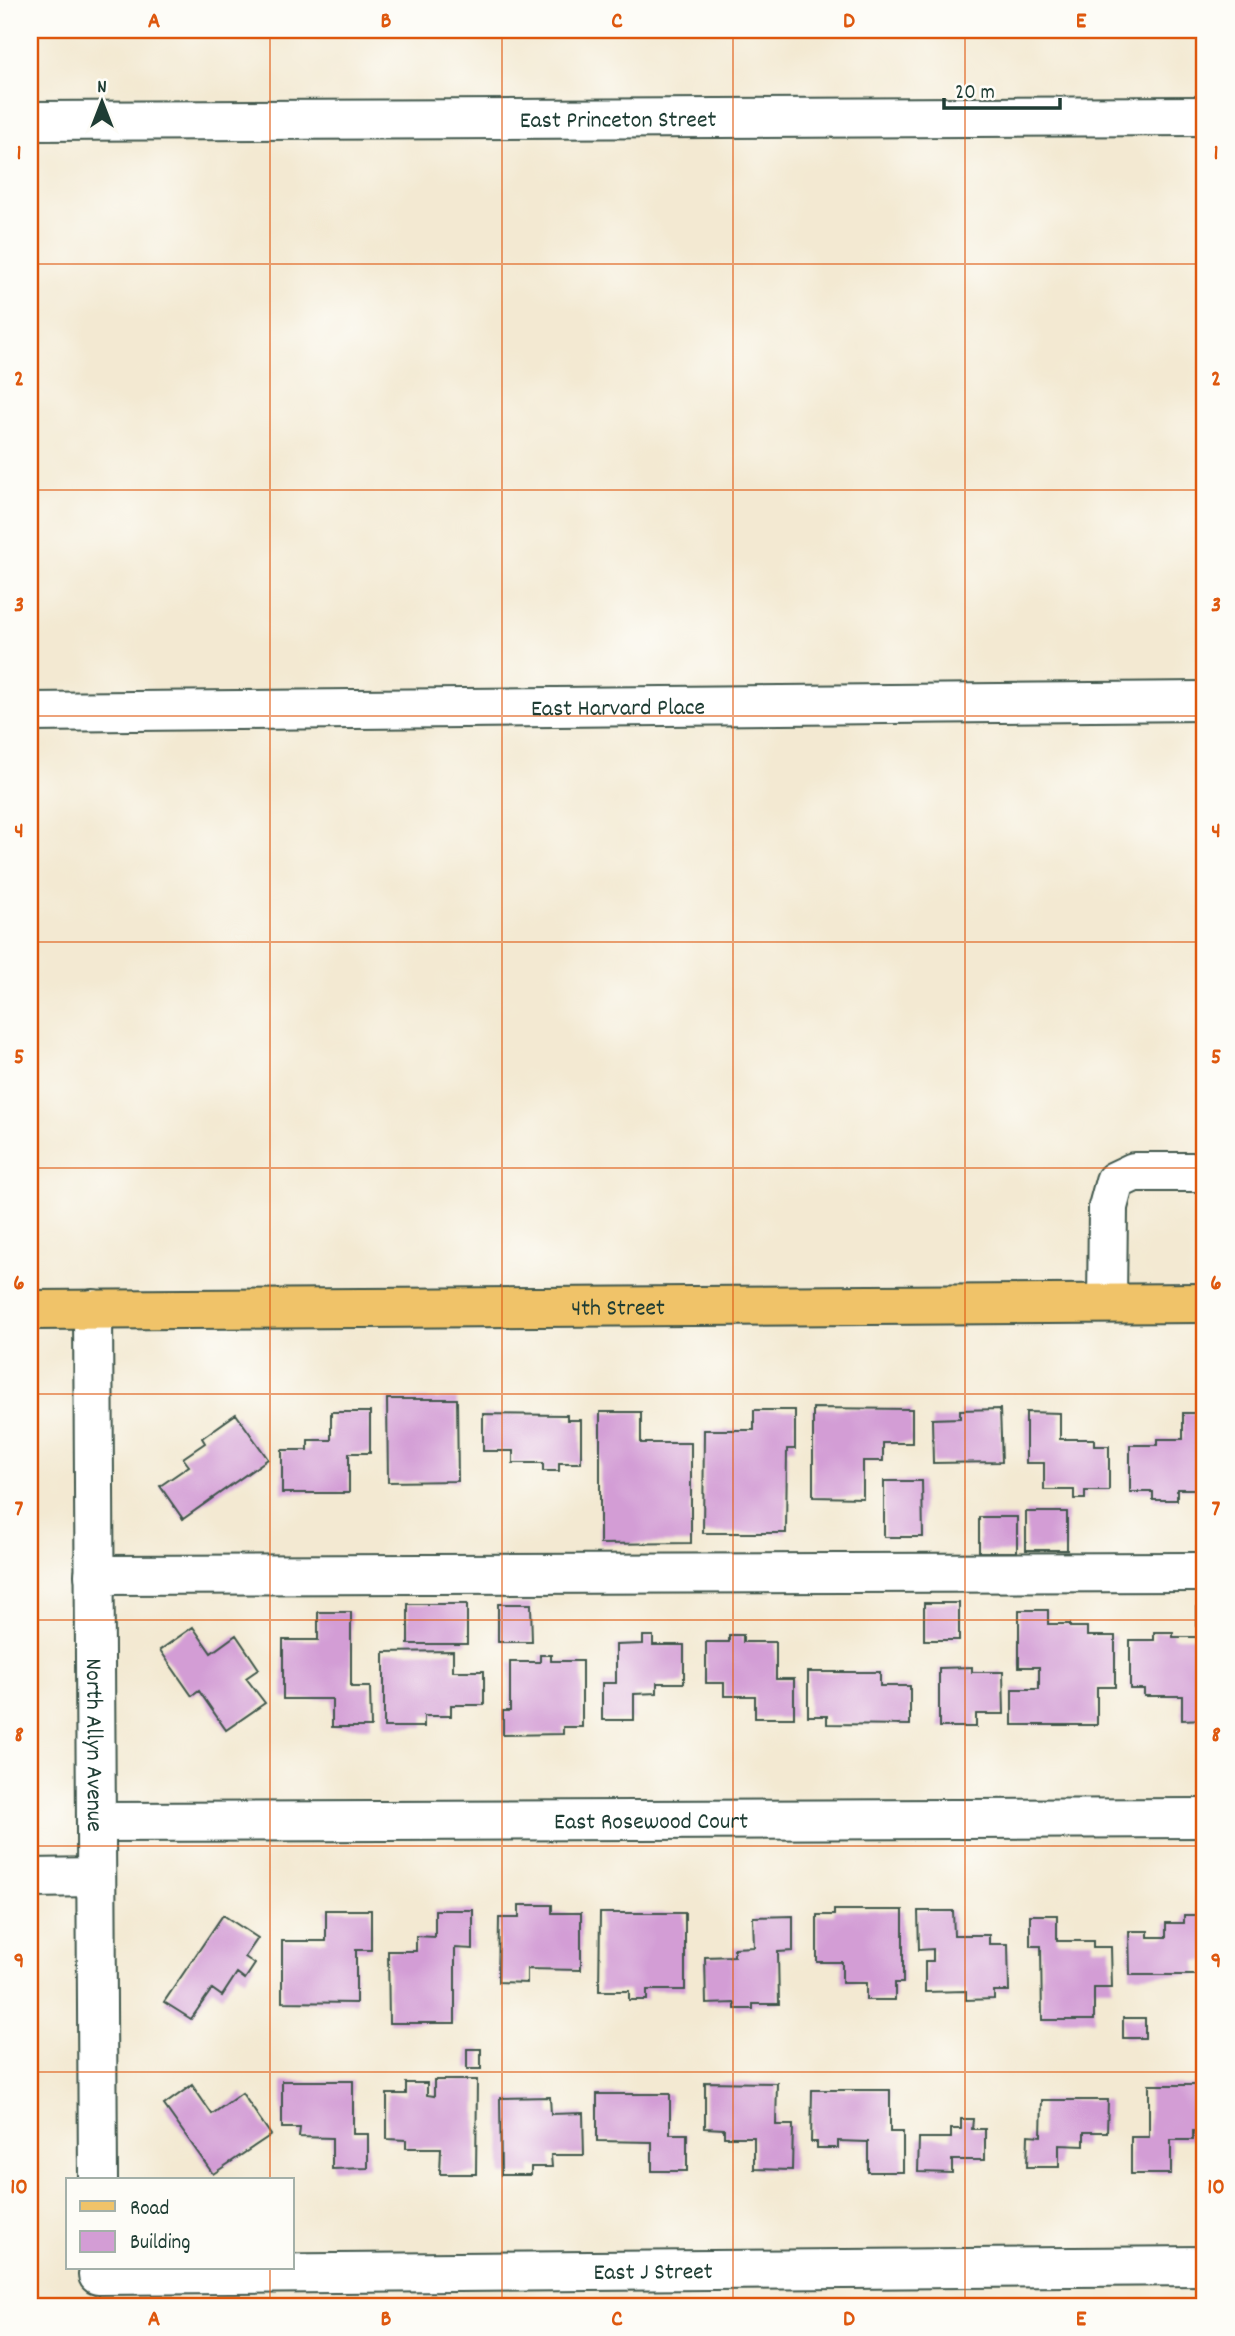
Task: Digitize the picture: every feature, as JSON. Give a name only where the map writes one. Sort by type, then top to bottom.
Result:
[{"type":"main road","name":"4th Street","points":[[30,1310],[1205,1303]]},
{"type":"street","name":"East Princeton Street","points":[[30,121],[1205,116]]},
{"type":"street","name":"East Harvard Place","points":[[30,712],[1205,701]]},
{"type":"street","points":[[1107,1303],[1108,1208],[1115,1181],[1135,1172],[1205,1172]]},
{"type":"street","name":"North Allyn Avenue","points":[[93,1309],[98,2178]]},
{"type":"street","points":[[94,1575],[1205,1572]]},
{"type":"street","name":"East Rosewood Court","points":[[96,1822],[1205,1818]]},
{"type":"street","points":[[30,1878],[96,1877]]},
{"type":"street","name":"East J Street","points":[[99,2283],[1205,2266]]},
{"type":"building","points":[[387,1399],[457,1399],[458,1481],[388,1482]]},
{"type":"building","points":[[813,1408],[912,1409],[912,1443],[883,1443],[883,1461],[863,1461],[863,1498],[813,1497]]},
{"type":"building","points":[[1000,1409],[1002,1462],[933,1463],[932,1419],[960,1418],[960,1410]]},
{"type":"building","points":[[754,1410],[795,1410],[795,1449],[787,1449],[786,1533],[703,1533],[704,1430],[754,1430]]},
{"type":"building","points":[[331,1412],[370,1412],[370,1453],[349,1453],[349,1493],[282,1493],[282,1450],[308,1450],[308,1440],[331,1440]]},
{"type":"building","points":[[600,1412],[641,1412],[641,1443],[691,1443],[691,1543],[600,1544]]},
{"type":"building","points":[[1026,1412],[1060,1413],[1060,1439],[1094,1439],[1094,1446],[1109,1446],[1109,1491],[1085,1491],[1085,1499],[1074,1499],[1074,1490],[1044,1490],[1044,1463],[1026,1463]]},
{"type":"building","points":[[1183,1413],[1205,1413],[1203,1489],[1177,1489],[1177,1500],[1153,1500],[1153,1492],[1130,1492],[1130,1445],[1158,1445],[1158,1439],[1183,1439]]},
{"type":"building","points":[[236,1414],[268,1459],[183,1519],[160,1486],[189,1466],[183,1458],[205,1443],[202,1438]]},
{"type":"building","points":[[483,1414],[567,1415],[567,1420],[581,1420],[581,1463],[559,1463],[559,1471],[543,1471],[543,1463],[513,1463],[513,1451],[483,1451]]},
{"type":"building","points":[[884,1481],[922,1481],[923,1537],[884,1537]]},
{"type":"building","points":[[1026,1512],[1067,1512],[1067,1550],[1026,1550]]},
{"type":"building","points":[[979,1517],[1017,1517],[1017,1552],[979,1552]]},
{"type":"building","points":[[924,1603],[959,1603],[959,1640],[924,1640]]},
{"type":"building","points":[[1197,1603],[1205,1603],[1205,1636],[1197,1636]]},
{"type":"building","points":[[408,1604],[467,1604],[467,1644],[408,1644]]},
{"type":"building","points":[[498,1604],[531,1604],[532,1642],[498,1642]]},
{"type":"building","points":[[1019,1610],[1048,1610],[1048,1624],[1087,1627],[1087,1636],[1115,1636],[1115,1687],[1097,1687],[1097,1725],[1012,1725],[1012,1689],[1039,1689],[1039,1667],[1019,1667]]},
{"type":"building","points":[[318,1612],[351,1612],[351,1687],[370,1687],[371,1727],[332,1727],[332,1699],[283,1699],[283,1640],[318,1640]]},
{"type":"building","points":[[193,1627],[211,1653],[236,1635],[259,1669],[246,1678],[265,1703],[226,1730],[199,1691],[192,1696],[160,1650]]},
{"type":"building","points":[[1154,1632],[1173,1632],[1173,1637],[1200,1637],[1200,1680],[1205,1680],[1205,1719],[1182,1720],[1182,1696],[1144,1696],[1144,1689],[1130,1689],[1130,1640],[1154,1640]]},
{"type":"building","points":[[729,1635],[743,1635],[743,1642],[776,1642],[776,1679],[794,1679],[794,1718],[755,1718],[755,1696],[724,1696],[724,1683],[706,1683],[706,1642],[729,1642]]},
{"type":"building","points":[[643,1636],[653,1636],[653,1645],[684,1645],[684,1683],[657,1683],[657,1693],[634,1694],[634,1720],[602,1720],[602,1683],[616,1683],[616,1645],[643,1644]]},
{"type":"building","points":[[453,1651],[453,1671],[484,1671],[484,1705],[451,1705],[451,1716],[424,1716],[424,1727],[384,1727],[384,1652]]},
{"type":"building","points":[[540,1655],[551,1655],[551,1661],[582,1661],[582,1727],[563,1727],[563,1734],[503,1735],[503,1711],[510,1711],[510,1662],[540,1662]]},
{"type":"building","points":[[972,1667],[972,1672],[1003,1672],[1004,1714],[976,1714],[976,1727],[939,1727],[939,1668]]},
{"type":"building","points":[[808,1672],[880,1672],[880,1686],[910,1686],[910,1725],[827,1724],[827,1716],[808,1716]]},
{"type":"building","points":[[519,1905],[552,1905],[552,1913],[581,1913],[581,1970],[527,1969],[527,1983],[498,1982],[499,1918],[519,1918]]},
{"type":"building","points":[[326,1910],[371,1910],[371,1950],[356,1950],[356,2003],[282,2002],[282,1941],[326,1941]]},
{"type":"building","points":[[435,1910],[473,1910],[473,1949],[455,1948],[455,2023],[389,2023],[388,1951],[416,1951],[416,1936],[435,1937]]},
{"type":"building","points":[[834,1910],[903,1910],[903,1983],[895,1983],[895,2000],[866,2000],[866,1983],[842,1983],[842,1962],[817,1962],[817,1915],[834,1915]]},
{"type":"building","points":[[918,1911],[953,1911],[954,1935],[989,1935],[989,1944],[1008,1944],[1009,1991],[994,1991],[994,1999],[966,2000],[966,1991],[925,1992],[925,1961],[933,1961],[933,1949],[919,1950]]},
{"type":"building","points":[[600,1913],[685,1913],[685,1990],[647,1990],[647,2000],[629,2000],[629,1991],[599,1991]]},
{"type":"building","points":[[223,1915],[258,1938],[245,1957],[255,1964],[245,1979],[237,1973],[222,1996],[212,1989],[191,2019],[164,2002]]},
{"type":"building","points":[[1030,1915],[1057,1915],[1057,1941],[1093,1941],[1093,1947],[1111,1947],[1112,1988],[1094,1988],[1094,2020],[1042,2020],[1041,1946],[1030,1946]]},
{"type":"building","points":[[1184,1915],[1205,1915],[1205,1961],[1196,1961],[1196,1975],[1130,1975],[1129,1931],[1148,1931],[1148,1937],[1166,1937],[1166,1923],[1184,1923]]},
{"type":"building","points":[[793,1916],[793,1951],[778,1952],[779,2004],[753,2004],[753,2009],[735,2009],[735,2003],[706,2004],[705,1957],[734,1956],[734,1948],[754,1947],[753,1917]]},
{"type":"building","points":[[1123,2018],[1145,2018],[1145,2038],[1123,2038]]},
{"type":"building","points":[[467,2049],[481,2049],[481,2069],[467,2069]]},
{"type":"building","points":[[434,2080],[477,2080],[476,2174],[440,2174],[441,2148],[406,2148],[406,2140],[387,2139],[387,2094],[406,2094],[406,2083],[427,2083],[427,2095],[434,2096]]},
{"type":"building","points":[[282,2081],[353,2081],[353,2134],[368,2134],[368,2168],[332,2169],[332,2138],[299,2137],[300,2128],[282,2128]]},
{"type":"building","points":[[705,2082],[777,2083],[776,2125],[793,2125],[792,2170],[754,2169],[754,2137],[724,2137],[724,2129],[705,2128]]},
{"type":"building","points":[[192,2085],[212,2114],[242,2093],[271,2135],[213,2174],[164,2105]]},
{"type":"building","points":[[1149,2085],[1205,2085],[1205,2131],[1193,2131],[1193,2140],[1171,2140],[1171,2174],[1131,2174],[1131,2137],[1149,2137]]},
{"type":"building","points":[[812,2090],[890,2090],[890,2132],[903,2132],[903,2172],[868,2172],[868,2142],[838,2141],[838,2148],[817,2148],[817,2142],[811,2142]]},
{"type":"building","points":[[597,2094],[670,2094],[670,2134],[687,2134],[687,2171],[652,2171],[652,2142],[597,2141]]},
{"type":"building","points":[[550,2097],[551,2114],[583,2113],[584,2155],[551,2155],[552,2167],[531,2167],[531,2175],[501,2175],[500,2098]]},
{"type":"building","points":[[1042,2100],[1108,2100],[1107,2132],[1084,2132],[1084,2146],[1059,2145],[1059,2167],[1027,2167],[1028,2135],[1041,2136]]},
{"type":"building","points":[[961,2119],[973,2119],[972,2129],[985,2129],[985,2160],[952,2160],[952,2173],[918,2172],[919,2138],[951,2138],[951,2129],[961,2129]]}]
